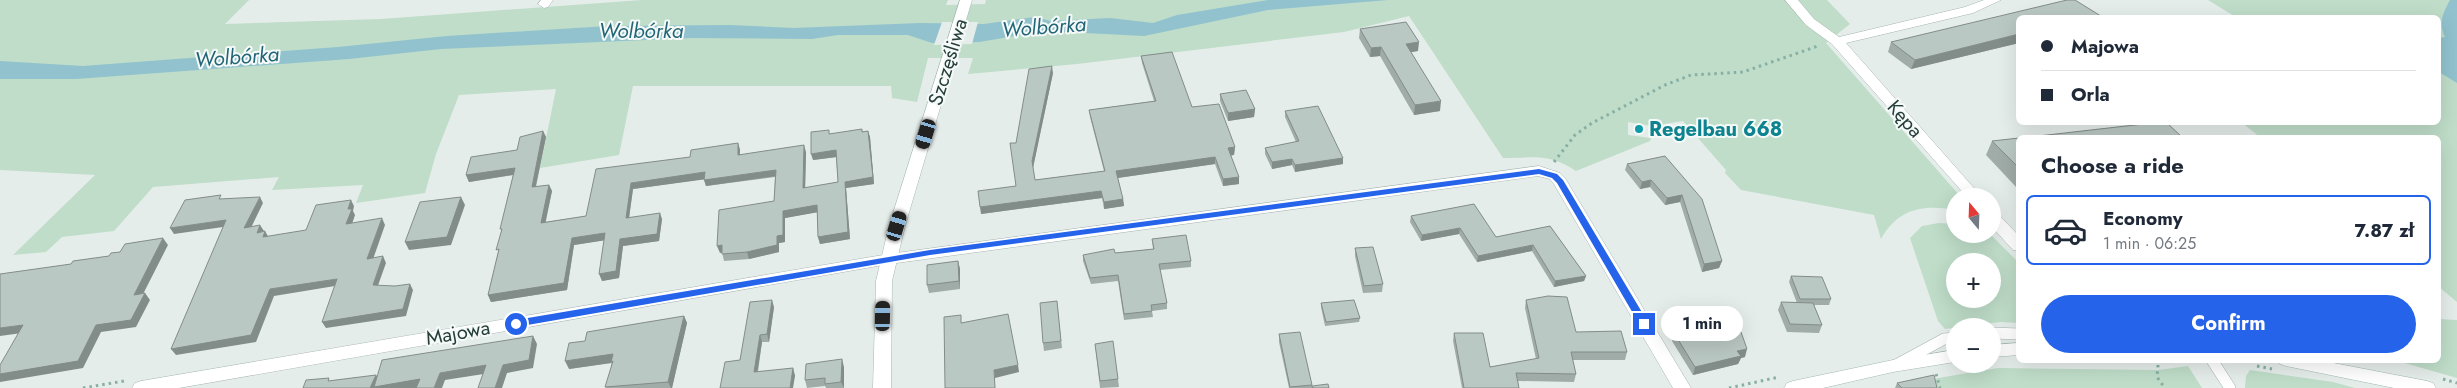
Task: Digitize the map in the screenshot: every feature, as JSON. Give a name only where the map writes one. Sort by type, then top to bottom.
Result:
[{"type":"street","name":"Kępa","points":[[1791,0],[1810,22],[1837,41],[1967,188]]},
{"type":"street","points":[[1837,41],[1969,10],[1995,0]]},
{"type":"street","name":"Szczęśliwa","points":[[882,388],[884,281],[966,2]]},
{"type":"street","name":"Majowa","points":[[134,384],[889,259],[1521,173],[1547,173]]},
{"type":"street","points":[[1547,173],[1555,176],[1560,181],[1682,388]]},
{"type":"street","points":[[2001,227],[2016,243]]},
{"type":"street","points":[[2001,350],[2016,349]]},
{"type":"street","points":[[1793,388],[1893,366],[1946,357]]},
{"type":"street","points":[[2301,363],[2427,388]]},
{"type":"lane","points":[[2001,333],[2016,334]]},
{"type":"lane","points":[[1893,366],[1946,339]]},
{"type":"lane","points":[[2214,363],[2230,388]]},
{"type":"path","points":[[1547,173],[1576,135],[1592,123],[1665,85],[1691,74],[1743,72],[1766,66],[1805,49],[1837,41]]},
{"type":"path","points":[[2158,365],[2156,377],[2165,388]]},
{"type":"path","points":[[1935,373],[1940,388]]},
{"type":"path","points":[[83,388],[134,384]]},
{"type":"green space","points":[[0,0],[249,0],[225,24],[381,19],[642,0],[948,0],[946,5],[985,4],[986,0],[1827,0],[1850,24],[1826,43],[1953,188],[1946,188],[1946,208],[1922,209],[1903,215],[1895,221],[1881,239],[1874,215],[1741,190],[1683,121],[1652,126],[1628,122],[1628,135],[1651,138],[1650,141],[1576,171],[1558,161],[1549,159],[1533,157],[1503,158],[1409,16],[1344,32],[1077,64],[968,74],[973,58],[928,58],[917,102],[892,98],[891,86],[633,86],[619,155],[540,168],[556,89],[459,95],[436,154],[425,193],[356,203],[363,185],[272,190],[279,177],[153,187],[114,231],[62,237],[46,252],[13,255],[95,175],[0,170]]},
{"type":"green space","points":[[2208,0],[2457,0],[2457,302],[2441,289],[2441,135],[2257,135],[2245,125],[2441,125],[2441,15],[2232,15]]},
{"type":"green space","points":[[1946,223],[1946,243],[1999,243],[2016,260],[2016,323],[2001,322],[2001,318],[1946,318],[1945,329],[1938,321],[1910,238],[1922,226]]},
{"type":"green space","points":[[2441,319],[2457,320],[2457,378],[2404,363],[2441,363]]},
{"type":"green space","points":[[2188,366],[2202,388],[1931,388],[1932,379],[1968,373],[2001,373],[2001,368],[2158,370]]},
{"type":"green space","points":[[2250,370],[2333,382],[2355,388],[2245,388],[2246,376]]},
{"type":"water","name":"Wolbórka","points":[[1268,0],[1388,0],[1268,10],[1144,36],[1066,32],[1033,33],[979,42],[932,43],[908,35],[838,35],[812,39],[691,38],[441,49],[349,59],[76,79],[0,79],[0,61],[83,66],[338,47],[447,36],[608,26],[730,25],[793,28],[920,23],[984,24],[1035,17],[1051,21],[1110,18],[1153,23],[1177,15]]},
{"type":"water","points":[[2450,0],[2457,0],[2457,83],[2441,73],[2441,38],[2445,37],[2442,18]]},
{"type":"pier","points":[[942,22],[978,22],[972,44],[934,45]]},
{"type":"building","points":[[2067,0],[2075,0],[2099,15],[2016,15],[2016,35],[1915,60],[1891,42]]},
{"type":"building","points":[[1406,22],[1419,42],[1406,44],[1441,101],[1415,105],[1381,47],[1371,48],[1360,29]]},
{"type":"building","points":[[1172,52],[1192,107],[1219,104],[1235,147],[1228,148],[1239,177],[1223,179],[1215,157],[1116,171],[1123,199],[1104,202],[1101,191],[980,207],[978,191],[1016,186],[1010,143],[1016,143],[1029,69],[1052,66],[1032,161],[1035,180],[1105,171],[1089,110],[1156,101],[1141,56]]},
{"type":"building","points":[[1246,90],[1255,109],[1228,113],[1220,94]]},
{"type":"building","points":[[1318,106],[1343,158],[1295,165],[1292,159],[1272,162],[1265,148],[1299,141],[1285,111]]},
{"type":"building","points":[[2135,125],[2169,125],[2180,135],[2047,135]]},
{"type":"building","points":[[862,129],[862,132],[868,131],[873,177],[845,182],[848,232],[818,237],[817,205],[783,211],[783,235],[777,236],[777,245],[747,252],[722,254],[722,245],[717,246],[719,210],[774,201],[776,170],[704,180],[705,172],[631,183],[626,218],[660,213],[657,234],[620,239],[616,271],[599,274],[605,233],[572,238],[564,283],[488,295],[499,249],[496,250],[502,229],[500,229],[515,168],[466,175],[471,157],[517,150],[520,137],[543,131],[532,187],[549,185],[541,223],[586,216],[596,169],[690,157],[691,150],[738,143],[738,155],[804,145],[803,188],[838,182],[836,150],[811,154],[811,132],[829,130],[829,134]]},
{"type":"building","points":[[2016,138],[2016,165],[1992,141]]},
{"type":"building","points":[[1665,156],[1702,199],[1722,261],[1704,264],[1682,195],[1667,198],[1651,180],[1642,182],[1627,164]]},
{"type":"building","points":[[221,195],[219,199],[260,197],[244,228],[260,225],[257,233],[265,231],[263,237],[306,230],[316,205],[351,200],[348,209],[352,209],[346,224],[382,218],[367,259],[383,256],[373,285],[395,286],[410,284],[403,309],[322,322],[337,279],[270,289],[251,335],[171,349],[226,220],[170,228],[185,200]]},
{"type":"building","points":[[461,197],[447,237],[405,242],[420,202]]},
{"type":"building","points":[[1474,204],[1496,237],[1550,226],[1586,276],[1555,281],[1533,245],[1478,256],[1460,228],[1422,235],[1411,216]]},
{"type":"building","points":[[1186,235],[1191,261],[1159,264],[1167,303],[1151,305],[1152,311],[1124,314],[1118,275],[1090,278],[1083,255],[1114,249],[1115,253],[1154,249],[1152,239]]},
{"type":"building","points":[[163,238],[134,295],[145,293],[131,320],[96,325],[78,361],[0,374],[0,365],[23,325],[0,328],[0,274],[71,264],[73,261],[109,256],[111,253],[120,252],[125,244]]},
{"type":"building","points":[[1373,247],[1383,284],[1364,286],[1355,248]]},
{"type":"building","points":[[958,261],[959,281],[927,285],[927,265]]},
{"type":"building","points":[[1791,276],[1822,277],[1831,299],[1800,299]]},
{"type":"building","points":[[1548,296],[1567,297],[1576,332],[1621,331],[1627,352],[1571,352],[1576,374],[1516,373],[1519,388],[1464,388],[1454,333],[1483,333],[1490,367],[1539,358],[1526,300]]},
{"type":"building","points":[[772,300],[767,334],[760,335],[754,372],[793,368],[790,388],[720,388],[725,362],[740,360],[750,302]]},
{"type":"building","points":[[1354,300],[1360,318],[1326,322],[1321,303]]},
{"type":"building","points":[[1057,301],[1061,341],[1043,343],[1040,303]]},
{"type":"building","points":[[1781,302],[1813,303],[1822,325],[1790,324]]},
{"type":"building","points":[[1008,314],[1018,365],[994,370],[995,388],[945,388],[944,317],[961,315],[961,323]]},
{"type":"building","points":[[684,316],[668,382],[605,387],[613,361],[611,362],[613,354],[565,361],[569,343],[585,341],[587,332]]},
{"type":"building","points":[[1715,323],[1728,325],[1741,332],[1747,349],[1737,351],[1741,356],[1695,367],[1674,333]]},
{"type":"building","points":[[1300,332],[1312,385],[1290,387],[1279,334]]},
{"type":"building","points":[[533,336],[529,360],[503,365],[495,388],[478,388],[486,365],[440,373],[434,388],[416,388],[420,379],[374,387],[382,360]]},
{"type":"building","points":[[1113,341],[1118,379],[1100,381],[1095,344]]},
{"type":"building","points":[[842,359],[841,382],[825,384],[825,378],[805,380],[806,364]]},
{"type":"building","points":[[376,375],[370,388],[303,388],[306,380],[329,378],[328,381]]},
{"type":"building","points":[[1934,375],[1937,388],[1902,388],[1897,383]]},
{"type":"building","points":[[1328,384],[1329,388],[1313,388],[1312,386]]},
{"type":"place","name":"Regelbau 668","points":[[1639,129]]},
{"type":"route","points":[[516,324],[930,252],[1539,171],[1555,176],[1560,181],[1644,324]]}]
